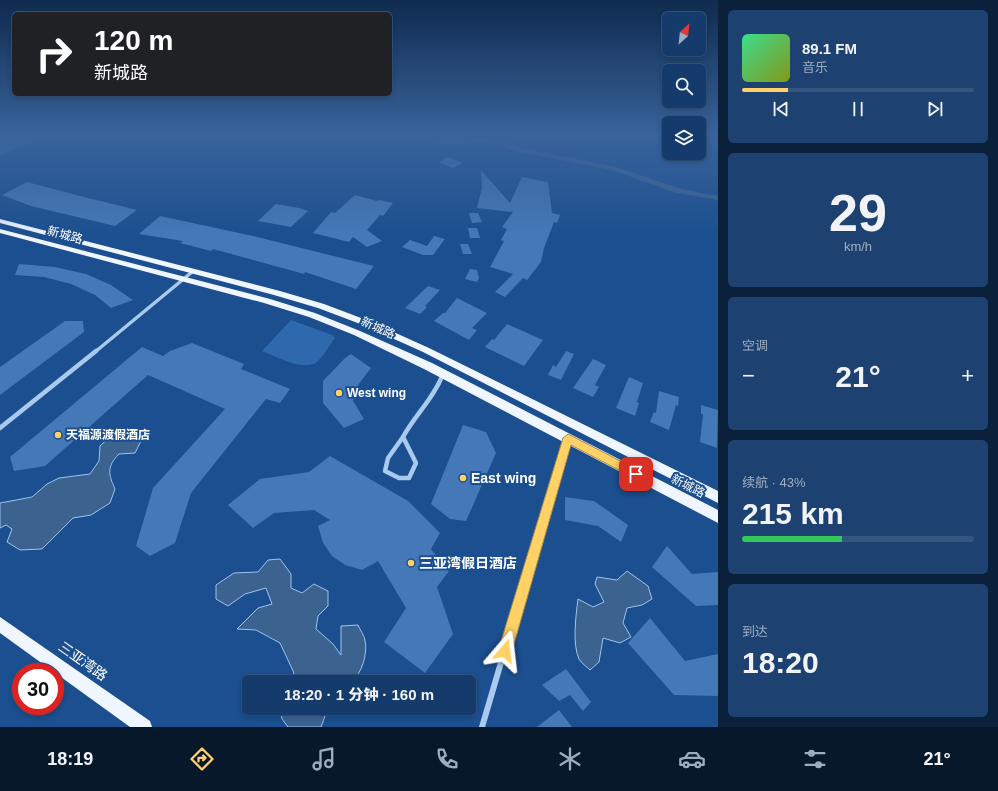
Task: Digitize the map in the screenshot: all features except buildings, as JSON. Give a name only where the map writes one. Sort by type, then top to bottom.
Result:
[{"type":"main road","name":"新城路","points":[[0,221],[277,293],[321,306],[366,323],[426,350],[718,497]]},
{"type":"main road","name":"新城路","points":[[0,231],[182,280],[267,301],[312,315],[358,333],[443,374],[718,517]]},
{"type":"main road","name":"三亚湾路","points":[[0,624],[75,676],[144,727]]},
{"type":"street","points":[[0,428],[192,272]]},
{"type":"street","points":[[403,437],[410,448],[416,463],[410,478],[399,478],[385,471],[387,457],[438,391],[443,374]]},
{"type":"street","points":[[482,727],[568,438]]},
{"type":"shaded area","points":[[291,320],[332,335],[335,338],[320,359],[313,364],[298,364],[282,360],[262,351]]},
{"type":"shaded area","points":[[115,432],[135,432],[141,436],[140,443],[135,453],[119,454],[112,462],[110,474],[115,489],[110,503],[91,515],[73,518],[42,549],[20,550],[7,542],[12,529],[6,525],[0,528],[0,503],[32,497],[47,484],[59,478],[90,474],[99,461],[100,446]]},
{"type":"shaded area","points":[[280,559],[291,574],[291,588],[302,593],[314,584],[328,591],[328,606],[318,616],[316,629],[333,644],[341,655],[341,626],[358,625],[364,638],[366,651],[361,669],[357,675],[292,675],[294,673],[280,643],[256,630],[237,629],[258,608],[272,604],[266,588],[245,594],[228,606],[216,599],[216,585],[234,573],[258,572],[268,560]]},
{"type":"shaded area","points":[[627,571],[648,586],[652,599],[642,605],[627,608],[623,623],[631,637],[620,643],[603,638],[599,662],[590,670],[579,659],[577,653],[575,629],[578,599],[593,607],[604,602],[595,584],[597,577],[617,580]]},
{"type":"shaded area","points":[[281,715],[325,715],[321,727],[288,727],[282,719]]},
{"type":"waterway","points":[[614,168],[679,191],[718,198]]},
{"type":"place","name":"West wing","points":[[339,393]]},
{"type":"place","name":"天福源渡假酒店","points":[[58,435]]},
{"type":"place","name":"East wing","points":[[463,478]]},
{"type":"place","name":"三亚湾假日酒店","points":[[411,563]]},
{"type":"route","points":[[505,651],[568,438],[636,474]]}]
